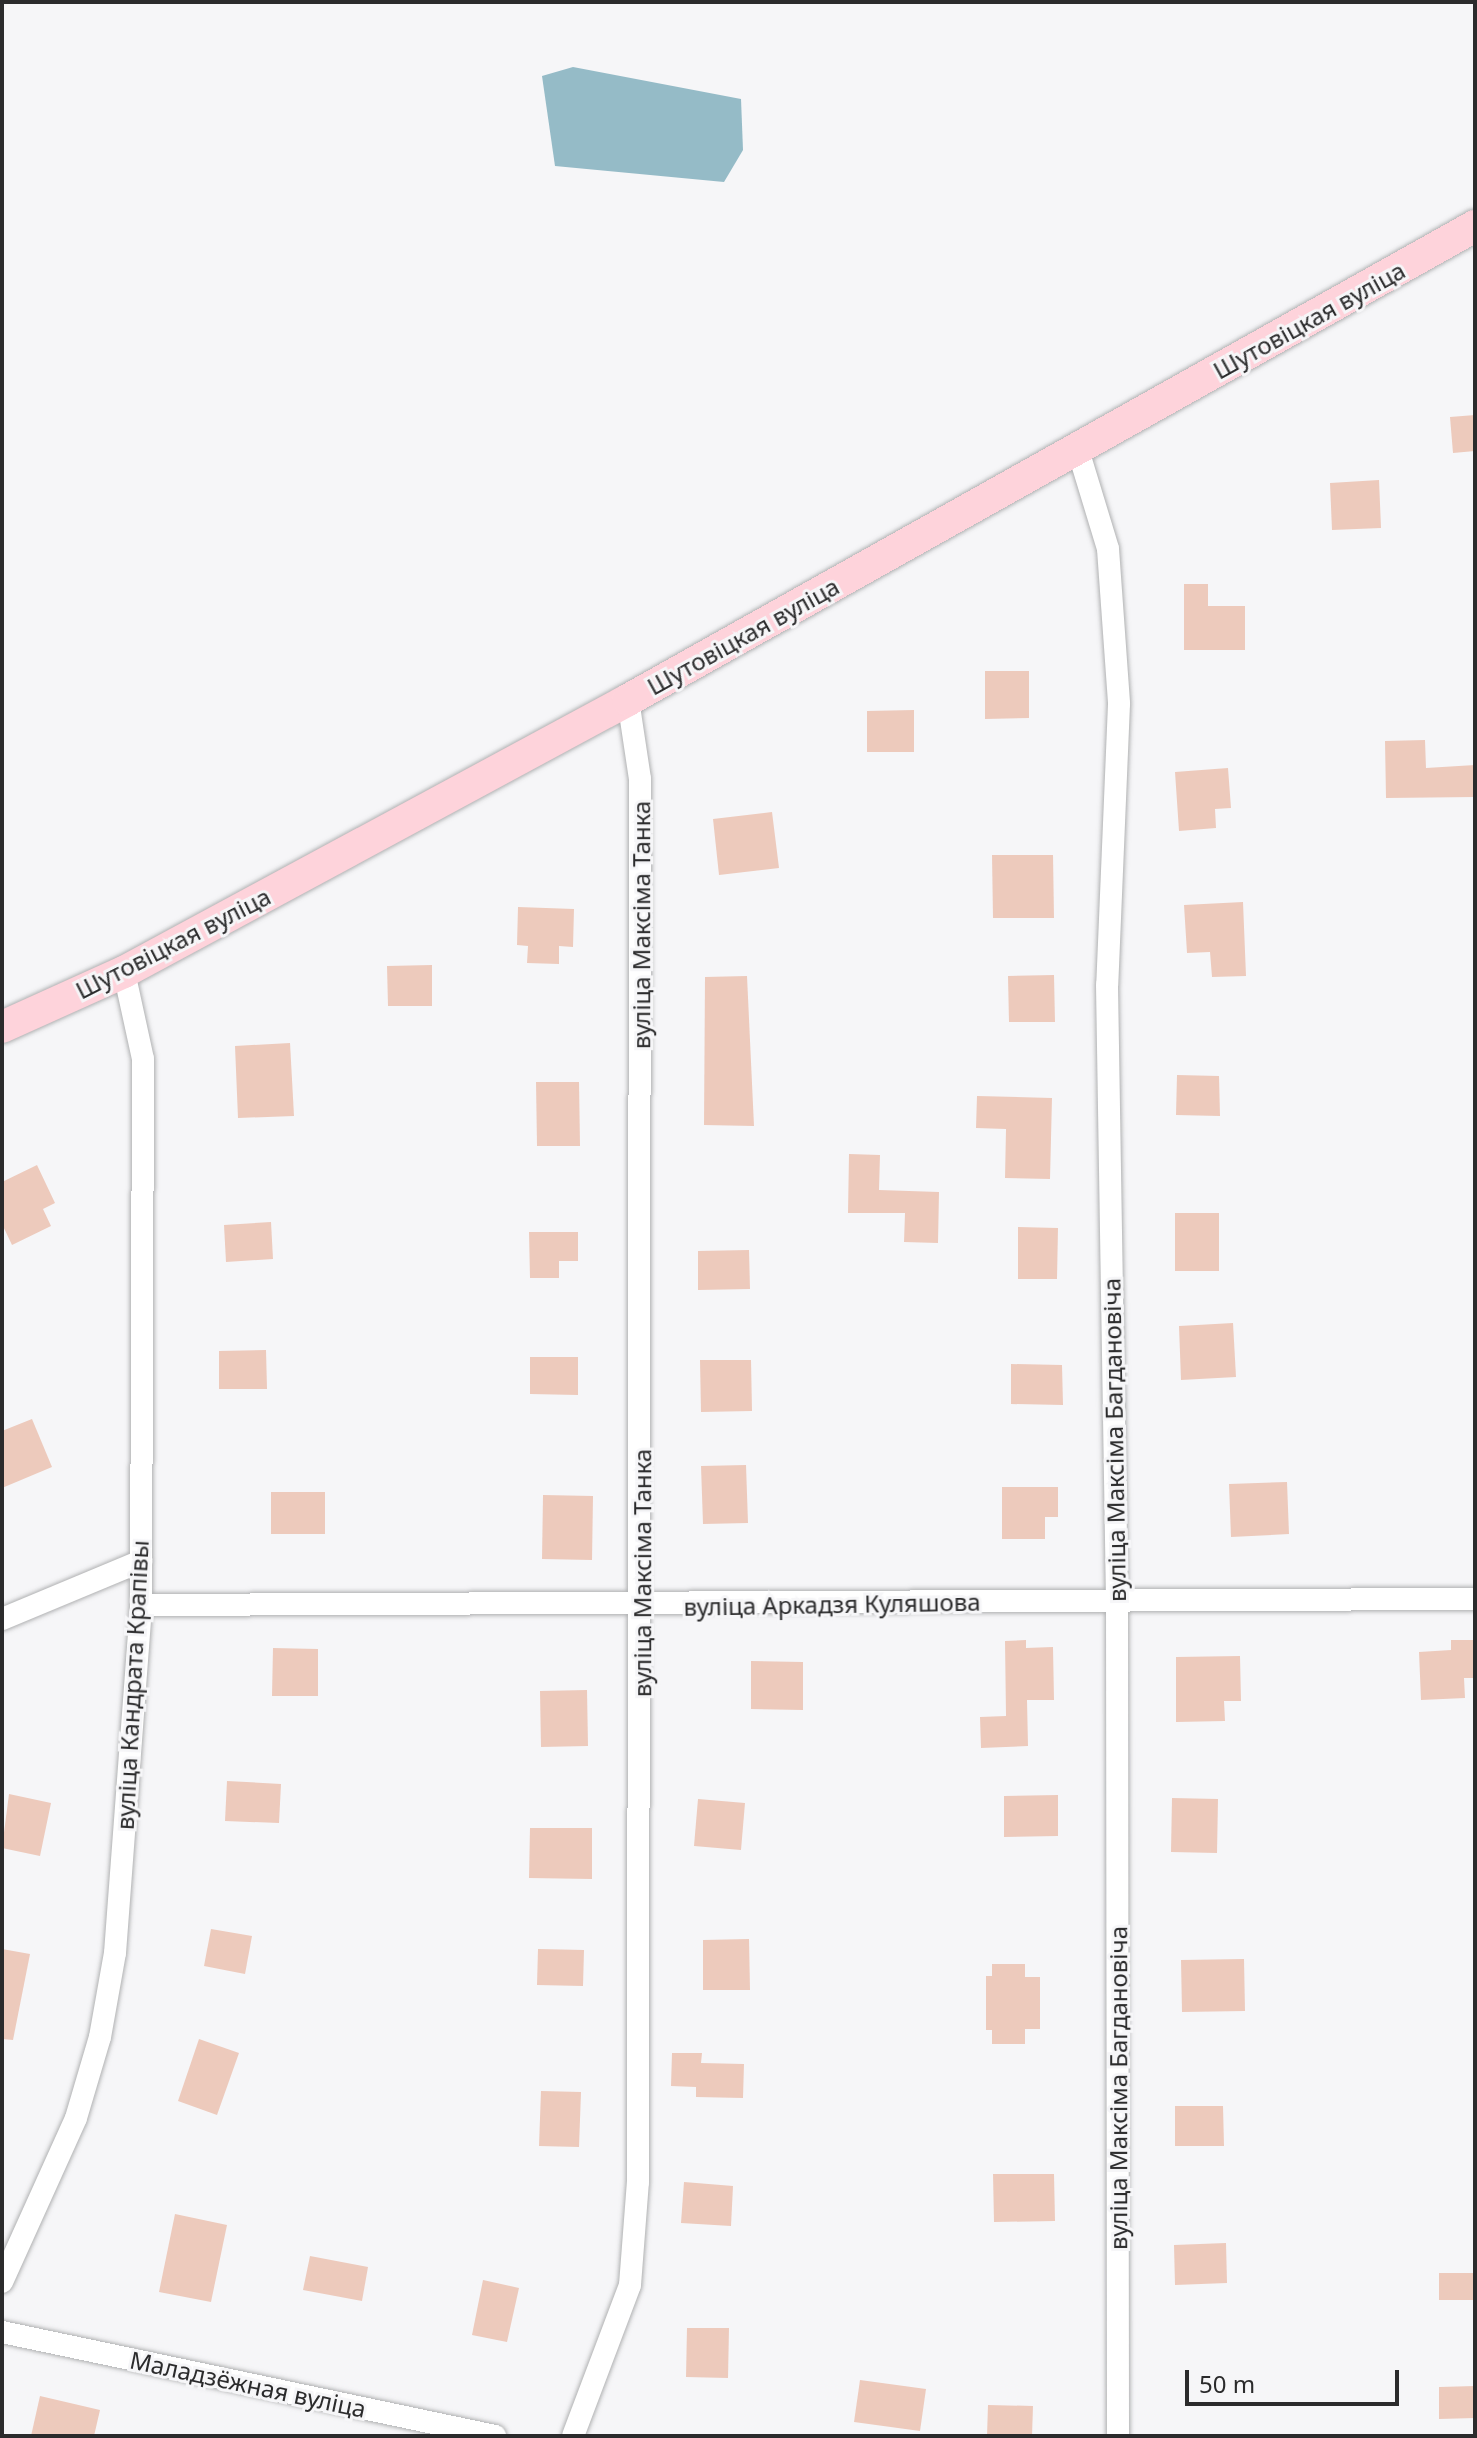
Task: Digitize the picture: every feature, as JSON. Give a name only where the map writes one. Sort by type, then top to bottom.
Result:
[{"type":"main road","name":"Шутовіцкая вуліца","points":[[2,1027],[124,972],[628,700],[1475,226]]},
{"type":"street","name":"вуліца Максіма Багдановіча","points":[[1078,450],[1108,549],[1119,704],[1107,985],[1117,1601],[1118,2436]]},
{"type":"street","name":"вуліца Максіма Танка","points":[[573,2436],[630,2285],[635,2226],[642,1607],[640,779],[628,700]]},
{"type":"street","name":"вуліца Кандрата Крапівы","points":[[2,2282],[76,2118],[100,2037],[115,1953],[141,1605],[143,1059],[124,972]]},
{"type":"street","points":[[2,1619],[141,1561]]},
{"type":"street","name":"вуліца Аркадзя Куляшова","points":[[141,1605],[642,1607],[1475,1599]]},
{"type":"street","name":"Маладзёжная вуліца","points":[[2,2332],[495,2436]]},
{"type":"water","points":[[573,67],[741,99],[743,150],[724,182],[555,166],[542,76]]},
{"type":"building","points":[[1475,415],[1475,451],[1453,453],[1450,417]]},
{"type":"building","points":[[1379,480],[1381,528],[1332,530],[1330,483]]},
{"type":"building","points":[[1184,584],[1208,584],[1208,606],[1245,606],[1245,650],[1184,650]]},
{"type":"building","points":[[985,671],[1029,671],[1029,718],[985,719]]},
{"type":"building","points":[[914,710],[914,752],[867,752],[867,711]]},
{"type":"building","points":[[1425,740],[1426,768],[1475,765],[1475,797],[1386,798],[1385,741]]},
{"type":"building","points":[[1228,768],[1231,808],[1215,809],[1216,828],[1179,831],[1175,772]]},
{"type":"building","points":[[772,812],[779,868],[719,875],[713,819]]},
{"type":"building","points":[[992,855],[1053,855],[1054,918],[993,918]]},
{"type":"building","points":[[1243,902],[1246,976],[1212,977],[1210,952],[1187,953],[1184,905]]},
{"type":"building","points":[[518,907],[574,909],[573,947],[559,946],[559,964],[527,963],[528,946],[517,945]]},
{"type":"building","points":[[432,965],[432,1006],[388,1006],[387,966]]},
{"type":"building","points":[[1054,975],[1055,1022],[1009,1022],[1008,976]]},
{"type":"building","points":[[747,976],[754,1126],[704,1125],[705,977]]},
{"type":"building","points":[[290,1043],[294,1116],[238,1118],[235,1046]]},
{"type":"building","points":[[1177,1075],[1219,1076],[1220,1116],[1176,1115]]},
{"type":"building","points":[[536,1082],[579,1082],[580,1146],[537,1146]]},
{"type":"building","points":[[977,1096],[1052,1098],[1050,1179],[1005,1178],[1006,1129],[976,1128]]},
{"type":"building","points":[[849,1154],[880,1155],[879,1190],[939,1192],[938,1243],[904,1242],[905,1213],[848,1213]]},
{"type":"building","points":[[37,1165],[55,1203],[43,1209],[51,1226],[12,1245],[2,1224],[2,1182]]},
{"type":"building","points":[[1175,1213],[1219,1213],[1219,1271],[1175,1271]]},
{"type":"building","points":[[271,1222],[273,1259],[226,1262],[224,1225]]},
{"type":"building","points":[[1018,1227],[1058,1228],[1057,1279],[1018,1279]]},
{"type":"building","points":[[529,1232],[578,1232],[578,1261],[559,1261],[559,1278],[530,1278]]},
{"type":"building","points":[[749,1250],[750,1289],[698,1290],[698,1251]]},
{"type":"building","points":[[1233,1323],[1236,1377],[1181,1380],[1179,1326]]},
{"type":"building","points":[[266,1350],[267,1389],[219,1389],[219,1351]]},
{"type":"building","points":[[530,1357],[578,1357],[578,1395],[530,1394]]},
{"type":"building","points":[[700,1360],[751,1360],[752,1411],[701,1412]]},
{"type":"building","points":[[1011,1364],[1062,1365],[1063,1405],[1011,1404]]},
{"type":"building","points":[[32,1419],[52,1467],[2,1488],[2,1431]]},
{"type":"building","points":[[746,1465],[748,1523],[703,1524],[701,1466]]},
{"type":"building","points":[[1287,1482],[1289,1534],[1231,1537],[1229,1484]]},
{"type":"building","points":[[1002,1487],[1058,1487],[1058,1517],[1045,1517],[1045,1539],[1002,1539]]},
{"type":"building","points":[[271,1492],[325,1492],[325,1534],[271,1534]]},
{"type":"building","points":[[543,1495],[593,1496],[592,1560],[542,1559]]},
{"type":"building","points":[[1026,1640],[1026,1648],[1053,1647],[1054,1700],[1027,1700],[1028,1746],[981,1748],[980,1717],[1006,1716],[1005,1641]]},
{"type":"building","points":[[1451,1640],[1473,1640],[1474,1678],[1464,1678],[1465,1698],[1421,1700],[1419,1652],[1451,1650]]},
{"type":"building","points":[[273,1648],[318,1649],[318,1696],[272,1696]]},
{"type":"building","points":[[1240,1656],[1241,1701],[1224,1701],[1225,1721],[1176,1722],[1176,1657]]},
{"type":"building","points":[[751,1661],[803,1662],[803,1710],[751,1709]]},
{"type":"building","points":[[587,1690],[588,1746],[541,1747],[540,1691]]},
{"type":"building","points":[[227,1781],[281,1784],[279,1823],[225,1821]]},
{"type":"building","points":[[9,1794],[51,1803],[40,1856],[2,1848]]},
{"type":"building","points":[[1058,1795],[1058,1836],[1004,1837],[1004,1796]]},
{"type":"building","points":[[1172,1798],[1218,1799],[1217,1853],[1171,1852]]},
{"type":"building","points":[[698,1799],[745,1803],[741,1850],[694,1846]]},
{"type":"building","points":[[530,1828],[592,1828],[592,1879],[529,1878]]},
{"type":"building","points":[[211,1929],[252,1936],[245,1974],[204,1966]]},
{"type":"building","points":[[749,1939],[750,1990],[703,1990],[703,1940]]},
{"type":"building","points":[[2,1949],[30,1954],[13,2040],[2,2039]]},
{"type":"building","points":[[538,1949],[584,1950],[583,1986],[537,1985]]},
{"type":"building","points":[[1244,1959],[1245,2011],[1182,2012],[1181,1960]]},
{"type":"building","points":[[992,1964],[1025,1964],[1025,1977],[1040,1977],[1040,2029],[1025,2029],[1025,2044],[992,2044],[992,2030],[986,2030],[986,1976],[992,1976]]},
{"type":"building","points":[[199,2039],[239,2053],[217,2115],[178,2101]]},
{"type":"building","points":[[672,2053],[702,2053],[701,2063],[744,2064],[743,2098],[696,2097],[696,2087],[671,2086]]},
{"type":"building","points":[[541,2091],[581,2092],[579,2147],[539,2146]]},
{"type":"building","points":[[1175,2106],[1223,2106],[1224,2146],[1175,2146]]},
{"type":"building","points":[[993,2174],[1054,2174],[1055,2221],[994,2222]]},
{"type":"building","points":[[684,2182],[733,2186],[731,2226],[681,2223]]},
{"type":"building","points":[[175,2214],[227,2225],[211,2302],[159,2292]]},
{"type":"building","points":[[1226,2243],[1227,2283],[1175,2285],[1174,2245]]},
{"type":"building","points":[[310,2256],[368,2267],[362,2301],[303,2290]]},
{"type":"building","points":[[1439,2273],[1475,2273],[1475,2300],[1439,2300]]},
{"type":"building","points":[[483,2280],[519,2288],[507,2342],[472,2335]]},
{"type":"building","points":[[687,2328],[729,2328],[728,2378],[686,2377]]},
{"type":"building","points":[[860,2380],[926,2389],[920,2431],[854,2422]]},
{"type":"building","points":[[1475,2386],[1475,2418],[1439,2419],[1439,2387]]},
{"type":"building","points":[[40,2396],[100,2410],[94,2436],[31,2436]]},
{"type":"building","points":[[988,2405],[1033,2406],[1032,2436],[987,2436]]}]
